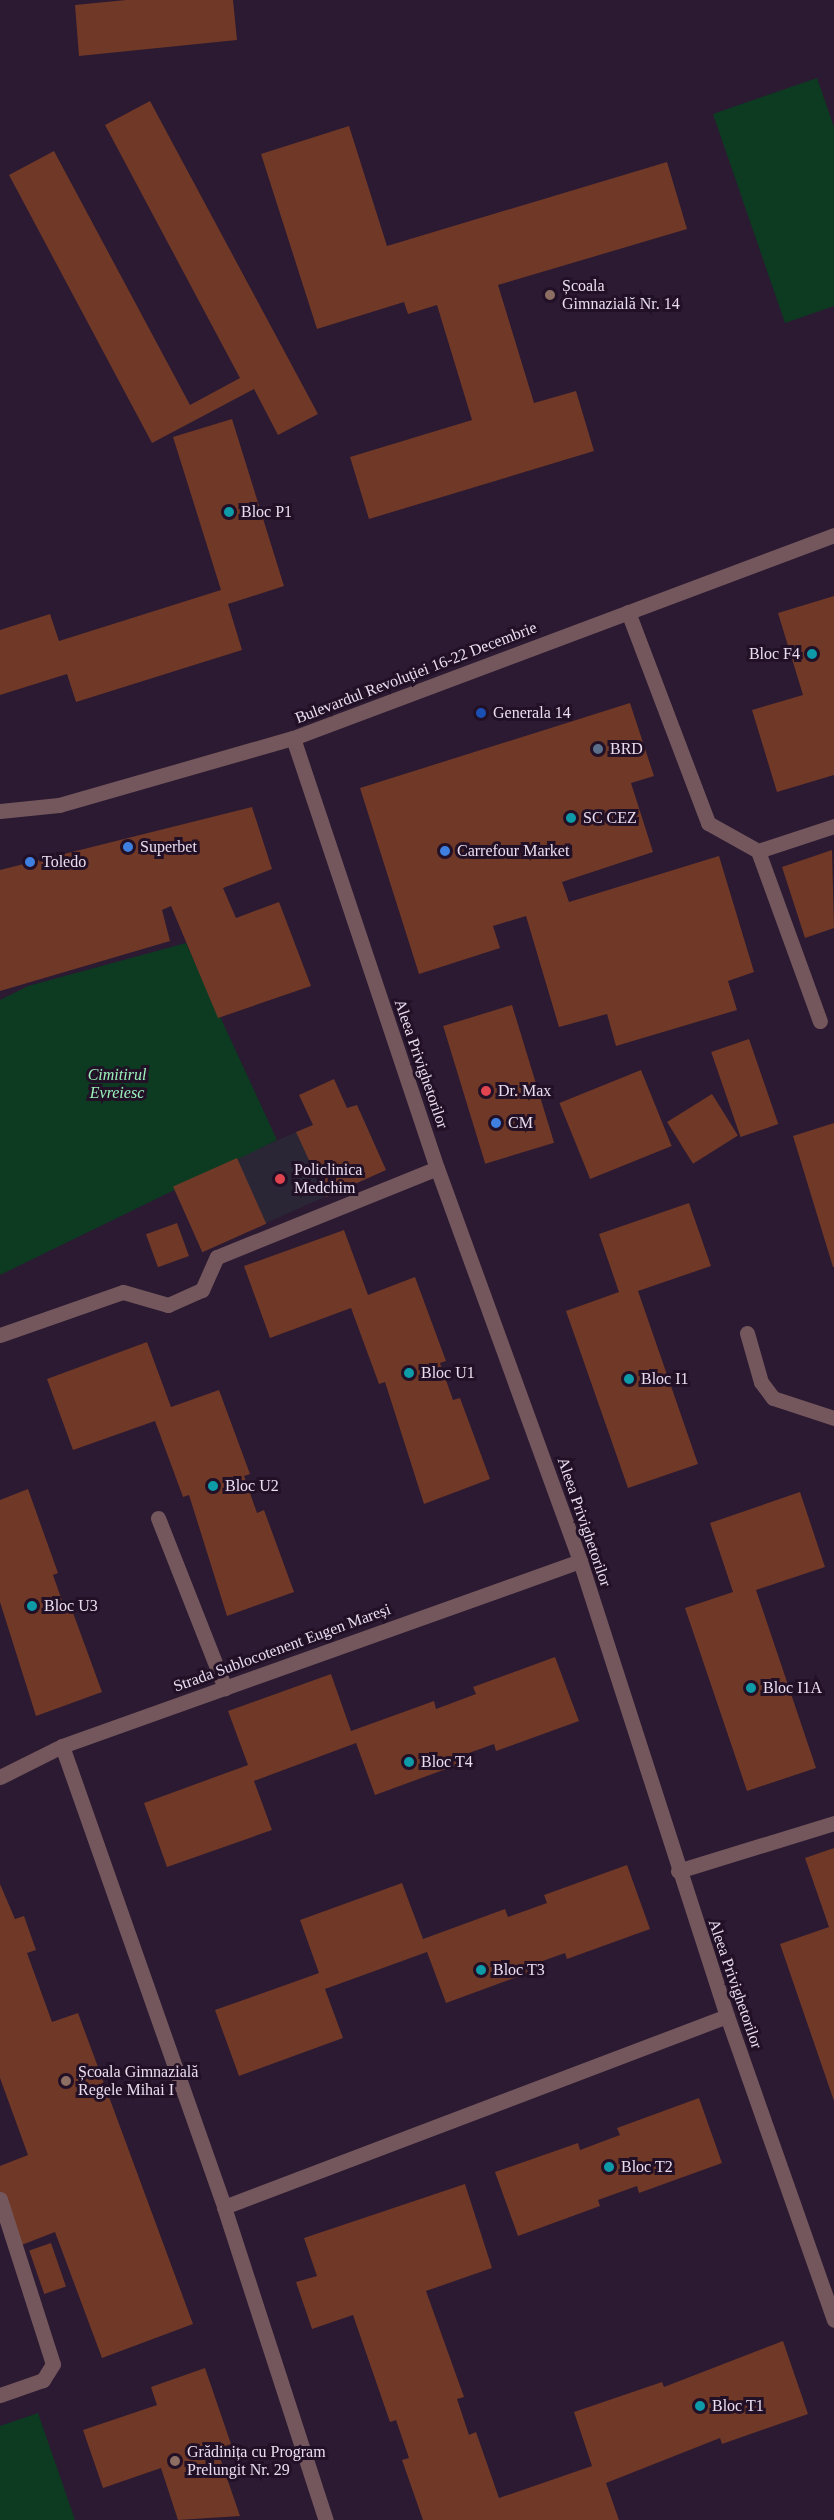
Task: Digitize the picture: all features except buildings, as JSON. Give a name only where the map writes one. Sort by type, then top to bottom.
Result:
[{"type":"street","name":"Bulevardul Revoluției 16-22 Decembrie","points":[[0,811],[59,805],[293,738],[834,535]]},
{"type":"street","points":[[628,612],[708,823],[758,851],[820,1021]]},
{"type":"street","name":"Aleea Privighetorilor","points":[[293,738],[437,1168],[580,1561],[678,1871],[834,2320]]},
{"type":"street","points":[[758,851],[834,826]]},
{"type":"street","points":[[0,1335],[123,1292],[168,1305],[202,1290],[217,1257],[437,1168]]},
{"type":"street","points":[[747,1333],[761,1382],[773,1398],[834,1418]]},
{"type":"street","points":[[158,1518],[225,1688]]},
{"type":"street","name":"Strada Sublocotenent Eugen Mareși","points":[[0,1777],[62,1746],[580,1561]]},
{"type":"street","points":[[62,1746],[224,2206],[326,2520]]},
{"type":"street","points":[[678,1871],[834,1822]]},
{"type":"street","points":[[224,2206],[727,2016]]},
{"type":"street","points":[[0,2199],[53,2364],[43,2380],[0,2395]]},
{"type":"shaded area","name":"Policlinica Medchim","points":[[357,1105],[386,1170],[202,1252],[173,1187]]},
{"type":"green space","points":[[817,78],[834,127],[834,306],[785,323],[713,114]]},
{"type":"green space","name":"Cimitirul Evreiesc","points":[[186,943],[277,1140],[0,1275],[0,1000],[28,986]]},
{"type":"green space","points":[[38,2413],[75,2520],[0,2520],[0,2426]]},
{"type":"place","name":"Școala Gimnazială Nr. 14","points":[[550,295]]},
{"type":"place","name":"Bloc P1","points":[[229,512]]},
{"type":"place","name":"Bloc F4","points":[[812,654]]},
{"type":"place","name":"Generala 14","points":[[481,713]]},
{"type":"place","name":"BRD","points":[[598,749]]},
{"type":"place","name":"SC CEZ","points":[[571,818]]},
{"type":"place","name":"Superbet","points":[[128,847]]},
{"type":"place","name":"Carrefour Market","points":[[445,851]]},
{"type":"place","name":"Toledo","points":[[30,862]]},
{"type":"place","name":"Dr. Max","points":[[486,1091]]},
{"type":"place","name":"CM","points":[[496,1123]]},
{"type":"place","name":"Policlinica Medchim","points":[[280,1179]]},
{"type":"place","name":"Bloc U1","points":[[409,1373]]},
{"type":"place","name":"Bloc I1","points":[[629,1379]]},
{"type":"place","name":"Bloc U2","points":[[213,1486]]},
{"type":"place","name":"Bloc U3","points":[[32,1606]]},
{"type":"place","name":"Bloc I1A","points":[[751,1688]]},
{"type":"place","name":"Bloc T4","points":[[409,1762]]},
{"type":"place","name":"Bloc T3","points":[[481,1970]]},
{"type":"place","name":"Școala Gimnazială Regele Mihai I","points":[[66,2081]]},
{"type":"place","name":"Bloc T2","points":[[609,2167]]},
{"type":"place","name":"Bloc T1","points":[[700,2406]]},
{"type":"place","name":"Grădinița cu Program Prelungit Nr. 29","points":[[175,2461]]}]
